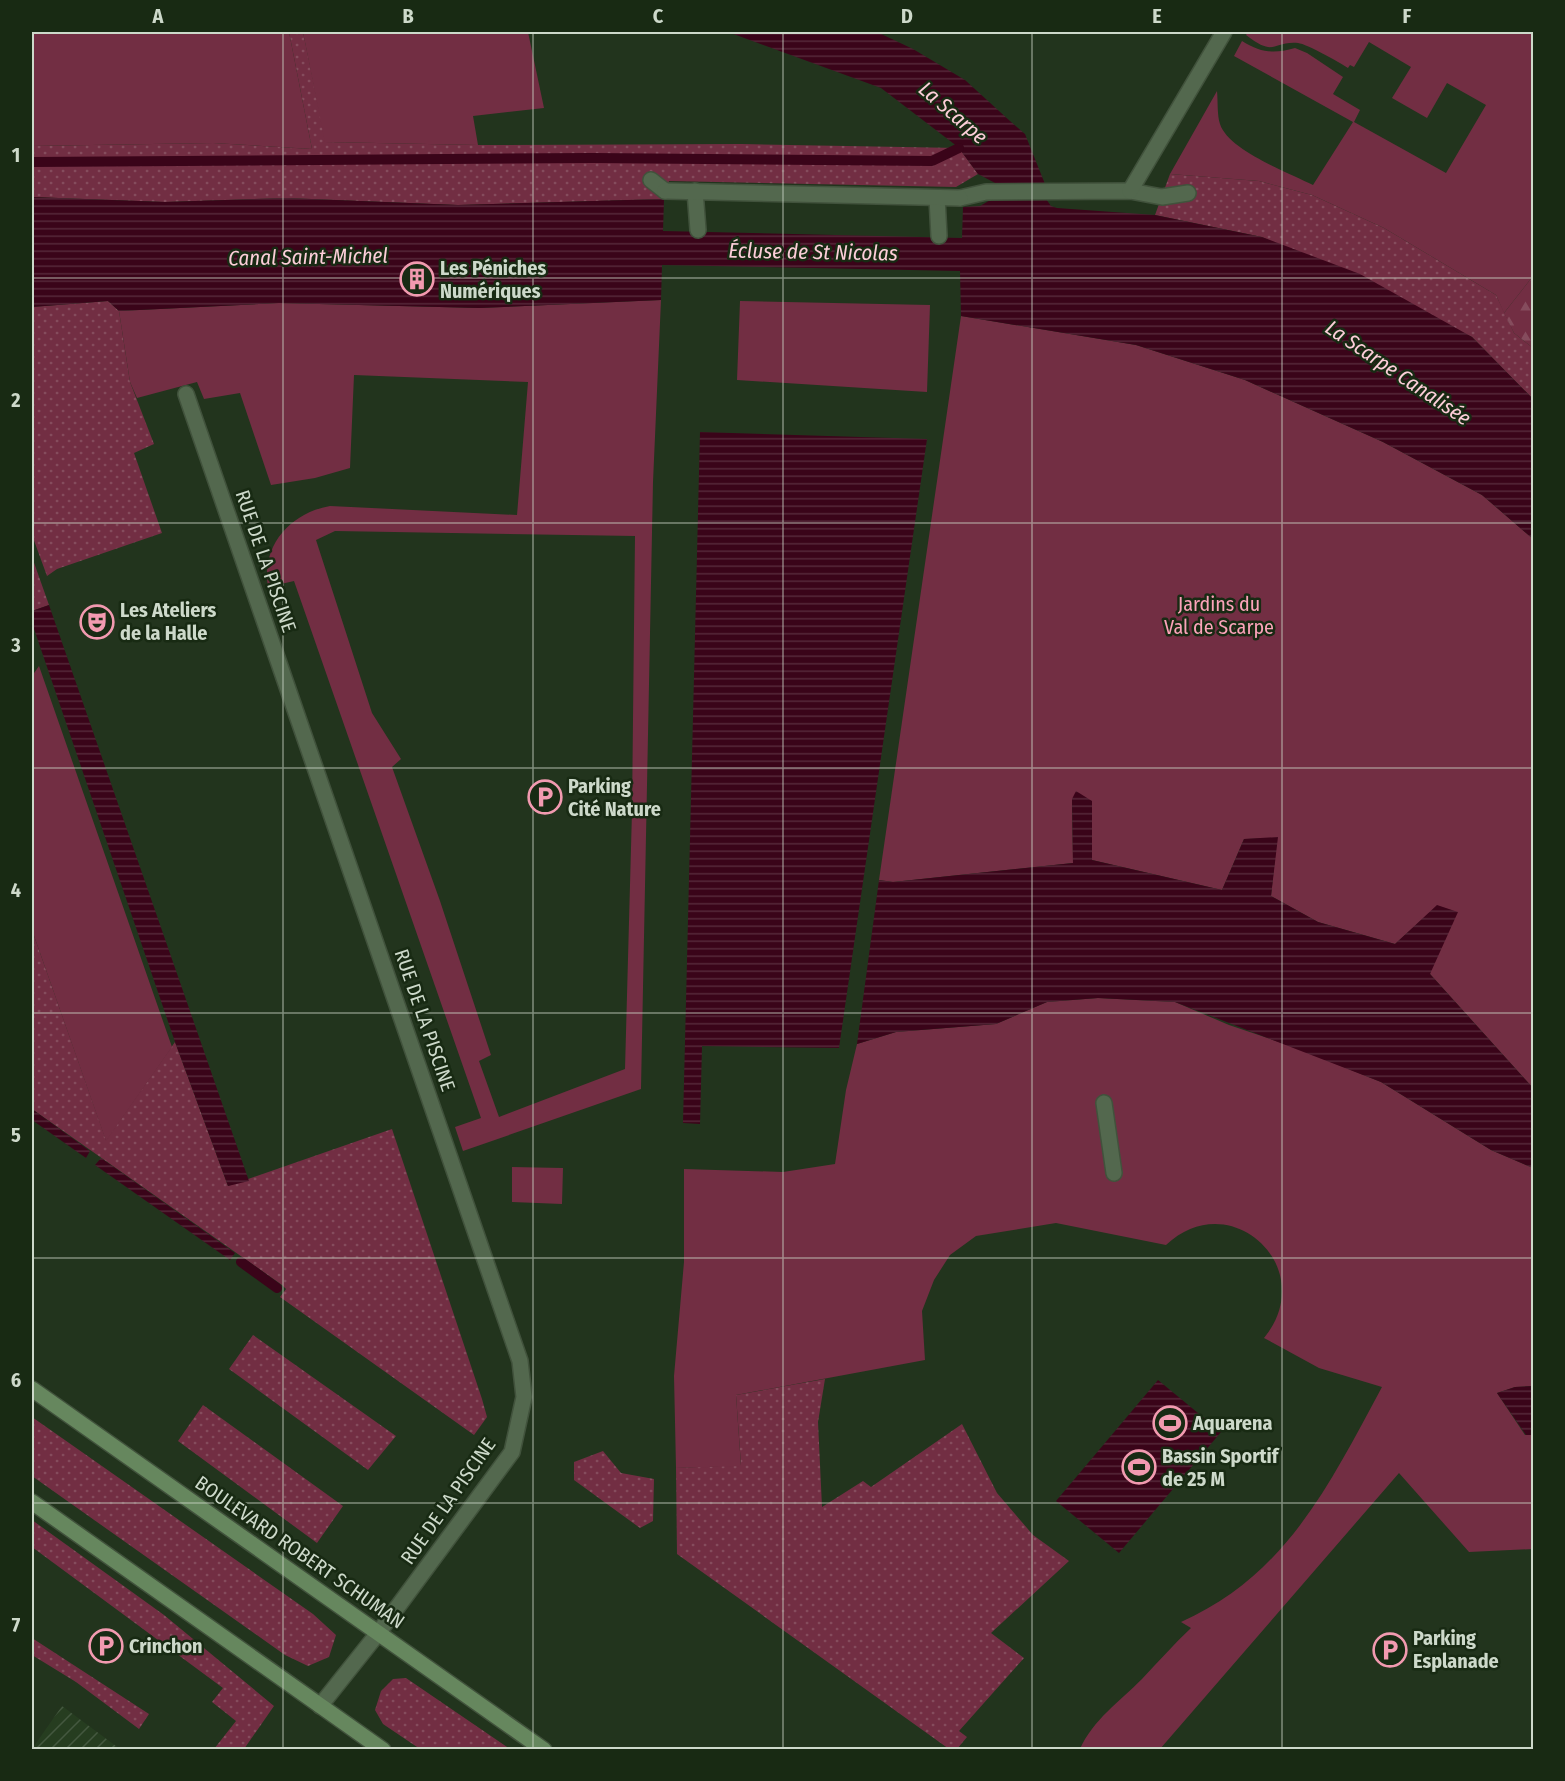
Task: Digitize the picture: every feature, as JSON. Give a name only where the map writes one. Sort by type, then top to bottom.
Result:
[{"type":"main road","name":"BOULEVARD ROBERT SCHUMAN","points":[[32,1389],[544,1749]]},
{"type":"main road","points":[[32,1502],[384,1749]]},
{"type":"street","points":[[1130,191],[1224,32]]},
{"type":"street","points":[[651,180],[664,191],[938,198],[960,198],[986,192],[1049,194],[1130,191],[1162,197],[1188,193]]},
{"type":"street","points":[[695,191],[698,230]]},
{"type":"street","points":[[938,198],[939,236]]},
{"type":"street","name":"RUE DE LA PISCINE","points":[[186,394],[520,1361],[524,1397],[512,1452],[379,1632],[320,1706]]},
{"type":"street","points":[[1104,1103],[1114,1173]]},
{"type":"shaded area","points":[[62,1706],[120,1749],[32,1749]]},
{"type":"green space","points":[[32,32],[289,32],[312,149],[213,143],[32,146]]},
{"type":"green space","points":[[289,32],[303,32],[326,142],[478,145],[741,144],[959,148],[978,174],[956,187],[669,181],[664,199],[458,205],[287,198],[165,202],[32,197],[32,146],[213,143],[312,149]]},
{"type":"green space","points":[[303,32],[528,32],[544,108],[473,116],[478,145],[325,142]]},
{"type":"green space","points":[[1248,32],[1533,32],[1533,276],[1504,313],[1496,295],[1384,228],[1312,195],[1259,181],[1170,174],[1217,91],[1220,124],[1225,134],[1260,160],[1313,185],[1353,122],[1234,56],[1242,41],[1255,48],[1268,51],[1295,48],[1307,53],[1343,77],[1333,94],[1360,110],[1354,122],[1446,173],[1486,105],[1447,83],[1427,118],[1392,98],[1411,67],[1369,42],[1354,67],[1350,65],[1348,68],[1302,44],[1263,46],[1246,35]]},
{"type":"green space","points":[[1170,174],[1259,181],[1312,195],[1384,228],[1496,295],[1514,333],[1533,348],[1533,399],[1472,337],[1262,237],[1155,215]]},
{"type":"green space","points":[[1533,276],[1533,348],[1514,333],[1504,313]]},
{"type":"green space","points":[[661,300],[653,482],[641,1089],[463,1151],[455,1127],[481,1118],[294,581],[268,587],[267,572],[269,558],[281,534],[302,516],[330,506],[517,515],[528,382],[354,375],[350,468],[315,478],[271,485],[240,393],[204,399],[197,382],[137,398],[130,382],[119,311],[279,303],[479,308]],"holes":[[[335,531],[635,536],[632,811],[625,1069],[499,1117],[479,1061],[491,1055],[440,901],[392,767],[401,759],[372,713],[316,540]]]},
{"type":"green space","points":[[108,301],[119,311],[130,382],[154,444],[134,453],[162,533],[57,569],[47,576],[32,535],[32,307]]},
{"type":"green space","points":[[740,301],[930,305],[927,392],[737,380]]},
{"type":"green space","name":"Jardins du Val de Scarpe","points":[[961,316],[1136,345],[1245,380],[1383,442],[1482,495],[1533,539],[1533,1088],[1430,974],[1437,906],[1395,944],[1318,922],[1271,896],[1277,838],[1244,839],[1222,890],[1092,860],[1092,801],[1072,799],[1073,863],[893,882],[879,880]]},
{"type":"green space","points":[[32,557],[49,605],[32,611]]},
{"type":"green space","points":[[39,666],[172,1047],[106,1141],[32,930],[32,676]]},
{"type":"green space","points":[[32,930],[106,1140],[175,1042],[228,1186],[392,1129],[487,1417],[474,1435],[280,1297],[286,1289],[282,1285],[32,1109]]},
{"type":"green space","points":[[1098,998],[1175,1002],[1229,1025],[1294,1047],[1381,1082],[1491,1150],[1533,1168],[1533,1386],[1515,1387],[1497,1393],[1525,1435],[1533,1435],[1533,1549],[1469,1552],[1399,1473],[1160,1749],[1080,1749],[1100,1720],[1191,1628],[1181,1622],[1218,1602],[1250,1579],[1302,1523],[1344,1458],[1382,1387],[1319,1368],[1264,1338],[1279,1311],[1282,1285],[1275,1262],[1260,1242],[1240,1229],[1216,1224],[1191,1229],[1166,1245],[1056,1223],[976,1236],[950,1255],[934,1280],[922,1311],[925,1360],[736,1395],[741,1466],[676,1468],[674,1376],[684,1262],[684,1169],[783,1172],[835,1164],[846,1090],[857,1044],[896,1032],[996,1024],[1047,1002]]},
{"type":"green space","points":[[512,1167],[563,1168],[562,1204],[512,1202]]},
{"type":"green space","points":[[253,1335],[396,1436],[368,1470],[229,1369]]},
{"type":"green space","points":[[825,1379],[818,1422],[822,1507],[863,1481],[871,1487],[962,1424],[997,1493],[1033,1535],[1069,1561],[991,1633],[1024,1658],[959,1731],[967,1737],[957,1749],[949,1749],[677,1554],[676,1468],[741,1465],[736,1395]]},
{"type":"green space","points":[[203,1405],[343,1506],[317,1543],[178,1441]]},
{"type":"green space","points":[[32,1417],[313,1614],[336,1635],[329,1657],[308,1666],[285,1655],[32,1476]]},
{"type":"green space","points":[[603,1451],[621,1473],[654,1479],[653,1521],[640,1528],[574,1480],[574,1462]]},
{"type":"green space","points":[[32,1520],[164,1615],[274,1706],[244,1749],[214,1749],[236,1721],[212,1702],[223,1688],[32,1547]]},
{"type":"green space","points":[[32,1638],[149,1714],[139,1729],[76,1682],[32,1655]]},
{"type":"green space","points":[[406,1678],[510,1749],[420,1749],[383,1724],[375,1710],[381,1691],[393,1679]]},
{"type":"water","name":"La Scarpe","points":[[728,32],[877,32],[913,49],[965,80],[1025,134],[1045,184],[997,184],[978,174],[958,147],[881,88]]},
{"type":"water","points":[[32,197],[165,202],[287,198],[458,205],[664,199],[663,231],[962,238],[963,207],[980,206],[992,199],[1046,199],[1051,206],[1057,208],[1155,215],[1262,237],[1360,274],[1472,337],[1533,399],[1533,539],[1482,495],[1383,442],[1245,380],[1136,345],[961,316],[960,271],[662,265],[661,300],[479,308],[279,303],[119,311],[108,301],[32,307]]},
{"type":"water","points":[[700,432],[927,439],[839,1048],[702,1046],[700,1124],[683,1123]]},
{"type":"water","points":[[49,605],[249,1181],[228,1186],[175,1042],[32,623],[32,611]]},
{"type":"water","points":[[1076,791],[1092,801],[1092,860],[1222,890],[1244,839],[1278,837],[1271,896],[1318,922],[1395,944],[1437,905],[1458,912],[1430,974],[1533,1088],[1533,1168],[1491,1150],[1381,1082],[1175,1002],[1098,998],[1047,1002],[996,1024],[896,1032],[857,1044],[879,880],[893,882],[1073,863],[1072,799]]},
{"type":"water","points":[[32,1109],[90,1151],[86,1158],[32,1120]]},
{"type":"water","points":[[101,1158],[235,1253],[230,1260],[95,1165]]},
{"type":"water","name":"Bassin Sportif de 25 M","points":[[1158,1380],[1221,1432],[1119,1553],[1056,1501]]},
{"type":"water","points":[[1533,1386],[1533,1435],[1526,1435],[1497,1393],[1515,1387]]},
{"type":"waterway","name":"La Scarpe","points":[[32,162],[592,158],[932,161],[959,148]]},
{"type":"waterway","points":[[241,1262],[277,1288]]},
{"type":"place","name":"Les Péniches Numériques","points":[[417,279]]},
{"type":"place","name":"Les Ateliers de la Halle","points":[[97,622]]},
{"type":"place","name":"Parking Cité Nature","points":[[545,797]]},
{"type":"place","name":"Aquarena","points":[[1170,1423]]},
{"type":"place","name":"Bassin Sportif de 25 M","points":[[1139,1467]]},
{"type":"place","name":"Crinchon","points":[[106,1646]]},
{"type":"place","name":"Parking Esplanade","points":[[1390,1650]]},
{"type":"water label","name":"Écluse de St Nicolas","points":[[813,252]]},
{"type":"water label","name":"Canal Saint-Michel","points":[[308,257]]},
{"type":"water label","name":"La Scarpe Canalisée","points":[[1398,373]]}]
